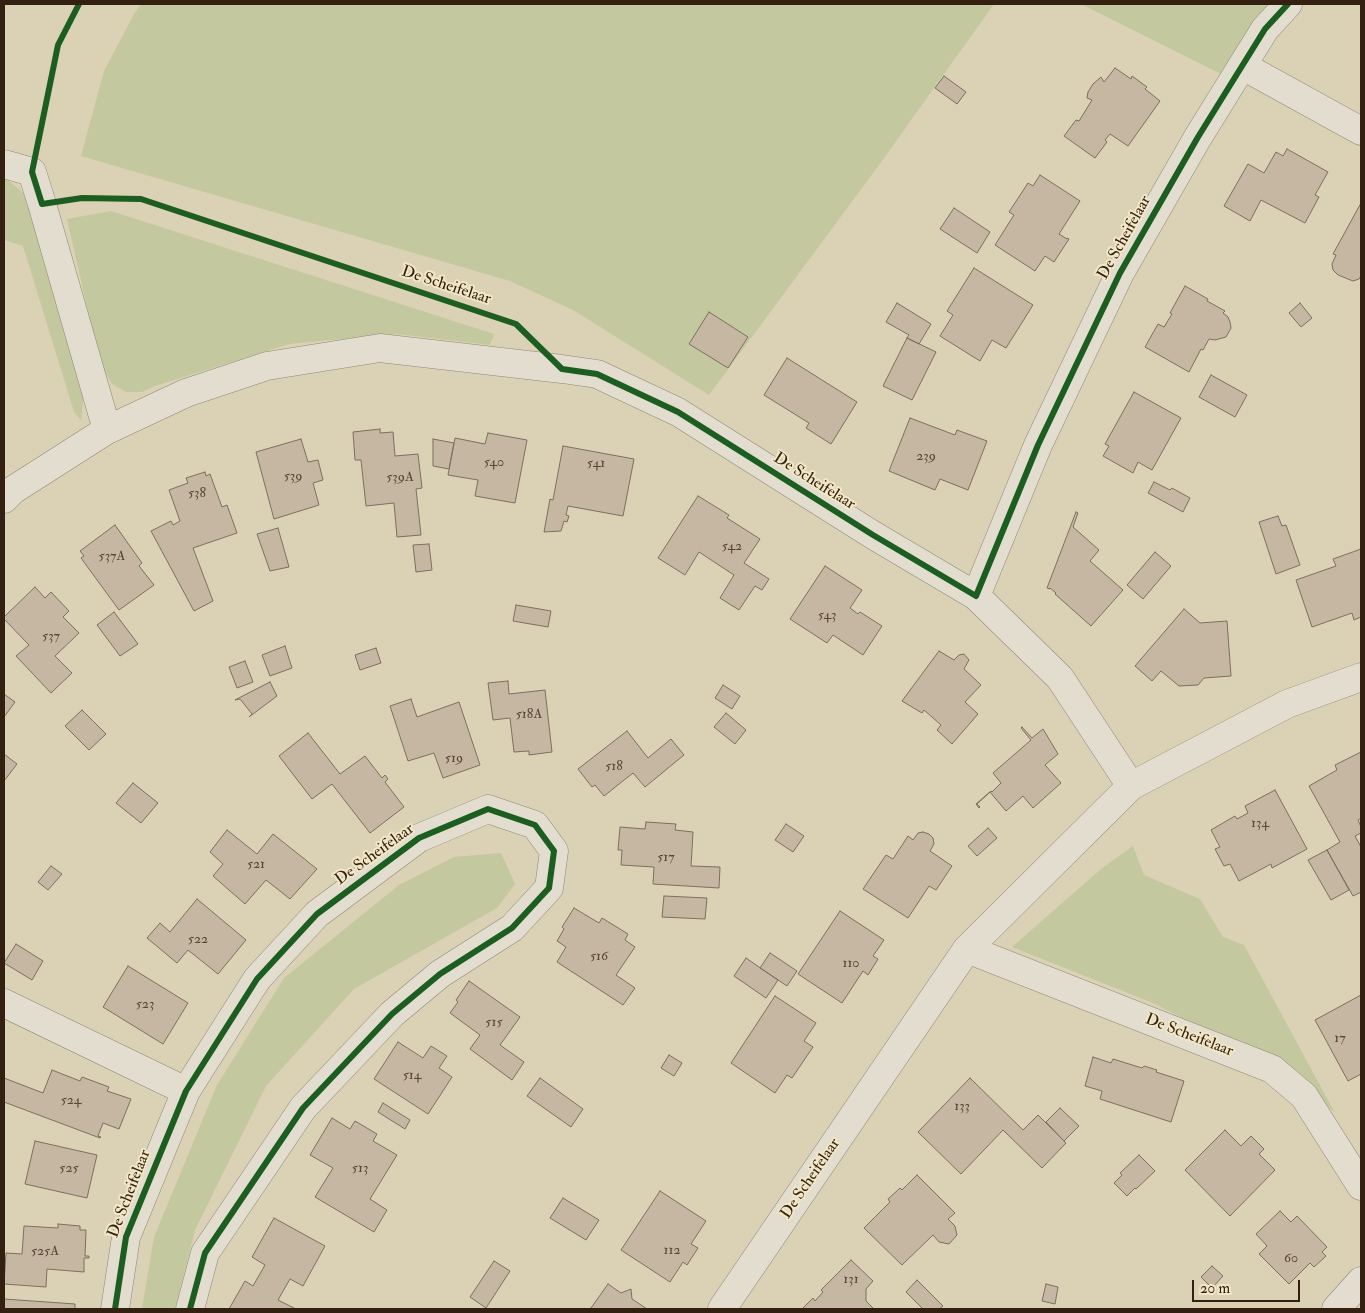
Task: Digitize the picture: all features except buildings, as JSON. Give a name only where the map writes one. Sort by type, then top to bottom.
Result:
[{"type":"street","name":"De Scheifelaar","points":[[976,596],[1038,445],[1120,273],[1198,137],[1265,29],[1288,4]]},
{"type":"street","points":[[1243,66],[1361,131]]},
{"type":"street","points":[[4,164],[32,172],[106,430]]},
{"type":"street","name":"De Scheifelaar","points":[[4,499],[13,490],[106,430],[186,393],[267,366],[380,348],[597,374],[678,412],[873,535],[976,596],[1060,678],[1131,786]]},
{"type":"street","name":"De Scheifelaar","points":[[722,1309],[967,949],[1131,786],[1287,704],[1361,677]]},
{"type":"street","name":"De Scheifelaar","points":[[115,1309],[126,1237],[186,1091],[257,979],[317,914],[419,838],[488,808],[535,825],[554,851],[549,888],[512,928],[440,974],[392,1014],[303,1108],[205,1253],[190,1309]]},
{"type":"street","name":"De Scheifelaar","points":[[967,949],[1272,1069],[1304,1096],[1361,1186]]},
{"type":"street","points":[[4,1003],[186,1091]]},
{"type":"street","points":[[1336,1309],[1361,1281]]},
{"type":"green space","points":[[141,4],[994,4],[879,165],[709,395],[573,310],[510,281],[81,156],[104,71]]},
{"type":"green space","points":[[1081,4],[1288,4],[1235,81]]},
{"type":"green space","points":[[4,178],[28,197],[84,393],[81,420],[74,412],[23,246],[4,240]]},
{"type":"green space","points":[[111,211],[494,334],[490,345],[397,334],[289,344],[155,386],[142,392],[126,392],[112,384],[100,364],[67,219]]},
{"type":"green space","points":[[1133,846],[1144,875],[1200,899],[1223,937],[1244,945],[1335,1113],[1296,1076],[1153,1003],[1012,947],[1101,869]]},
{"type":"green space","points":[[501,853],[515,884],[497,908],[354,989],[266,1086],[195,1230],[175,1309],[142,1309],[154,1237],[217,1085],[284,978],[399,885],[454,857]]},
{"type":"cycle path","points":[[79,4],[58,45],[32,172],[42,204],[82,198],[141,199],[516,324],[562,369],[597,374],[678,412],[873,535],[976,596],[1038,445],[1120,273],[1198,137],[1265,29],[1288,4]]},
{"type":"cycle path","points":[[115,1309],[126,1237],[186,1091],[257,979],[317,914],[419,838],[488,809],[535,825],[554,851],[549,888],[512,928],[440,974],[392,1014],[303,1108],[205,1253],[190,1309]]}]
